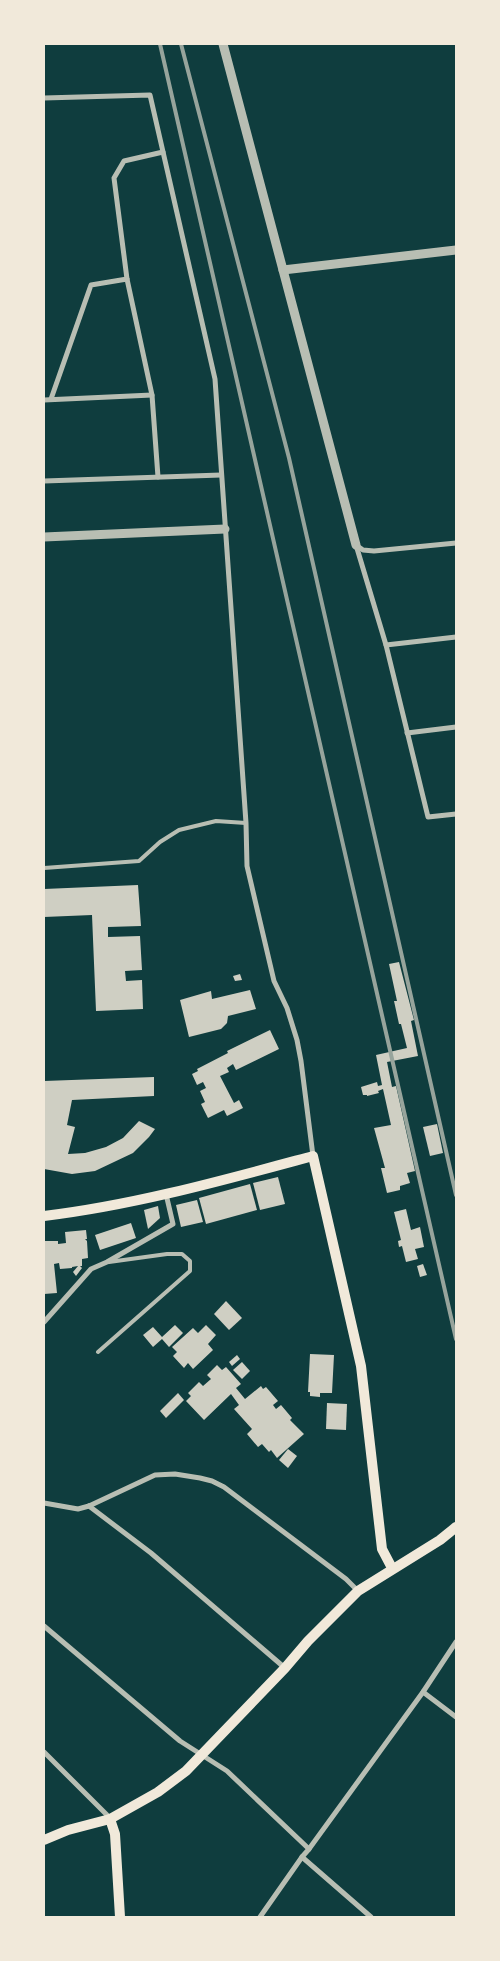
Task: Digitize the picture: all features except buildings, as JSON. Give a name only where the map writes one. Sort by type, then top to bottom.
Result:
[{"type":"main road","points":[[44,1216],[95,1209],[166,1194],[313,1156],[361,1366],[382,1549],[392,1568]]},
{"type":"main road","points":[[44,1840],[68,1830],[110,1819],[158,1792],[186,1771],[204,1755],[308,1641],[358,1591],[392,1568],[440,1540],[456,1527]]},
{"type":"main road","points":[[110,1819],[115,1834],[120,1917]]},
{"type":"street","points":[[223,44],[356,545],[386,645],[428,817],[456,814]]},
{"type":"street","points":[[44,98],[150,95],[214,380],[246,823],[247,866],[274,981],[287,1008],[302,1061],[313,1156]]},
{"type":"street","points":[[158,477],[152,395],[127,279],[114,178],[124,162],[163,152]]},
{"type":"street","points":[[283,270],[456,250]]},
{"type":"street","points":[[51,399],[91,285],[127,279]]},
{"type":"street","points":[[44,400],[152,395]]},
{"type":"street","points":[[44,481],[221,475]]},
{"type":"street","points":[[44,537],[225,530]]},
{"type":"street","points":[[356,545],[363,550],[374,551],[456,543]]},
{"type":"street","points":[[386,645],[456,637]]},
{"type":"street","points":[[407,733],[456,727]]},
{"type":"street","points":[[44,1322],[91,1269],[107,1262],[173,1224],[166,1194]]},
{"type":"street","points":[[44,1503],[78,1509],[163,1474],[176,1474],[212,1481],[256,1510],[346,1579],[358,1591]]},
{"type":"street","points":[[89,1506],[151,1553],[285,1668]]},
{"type":"street","points":[[44,1626],[180,1741],[226,1771],[309,1849]]},
{"type":"street","points":[[260,1917],[423,1692],[456,1642]]},
{"type":"street","points":[[423,1692],[456,1717]]},
{"type":"street","points":[[44,1752],[110,1819]]},
{"type":"street","points":[[302,1857],[371,1917]]},
{"type":"lane","points":[[44,868],[139,861],[160,842],[179,830],[216,822],[246,823]]},
{"type":"lane","points":[[98,1352],[190,1271],[190,1261],[182,1254],[167,1254],[107,1262]]},
{"type":"railway","points":[[160,44],[456,1339]]},
{"type":"railway","points":[[181,44],[289,458],[456,1195]]}]
